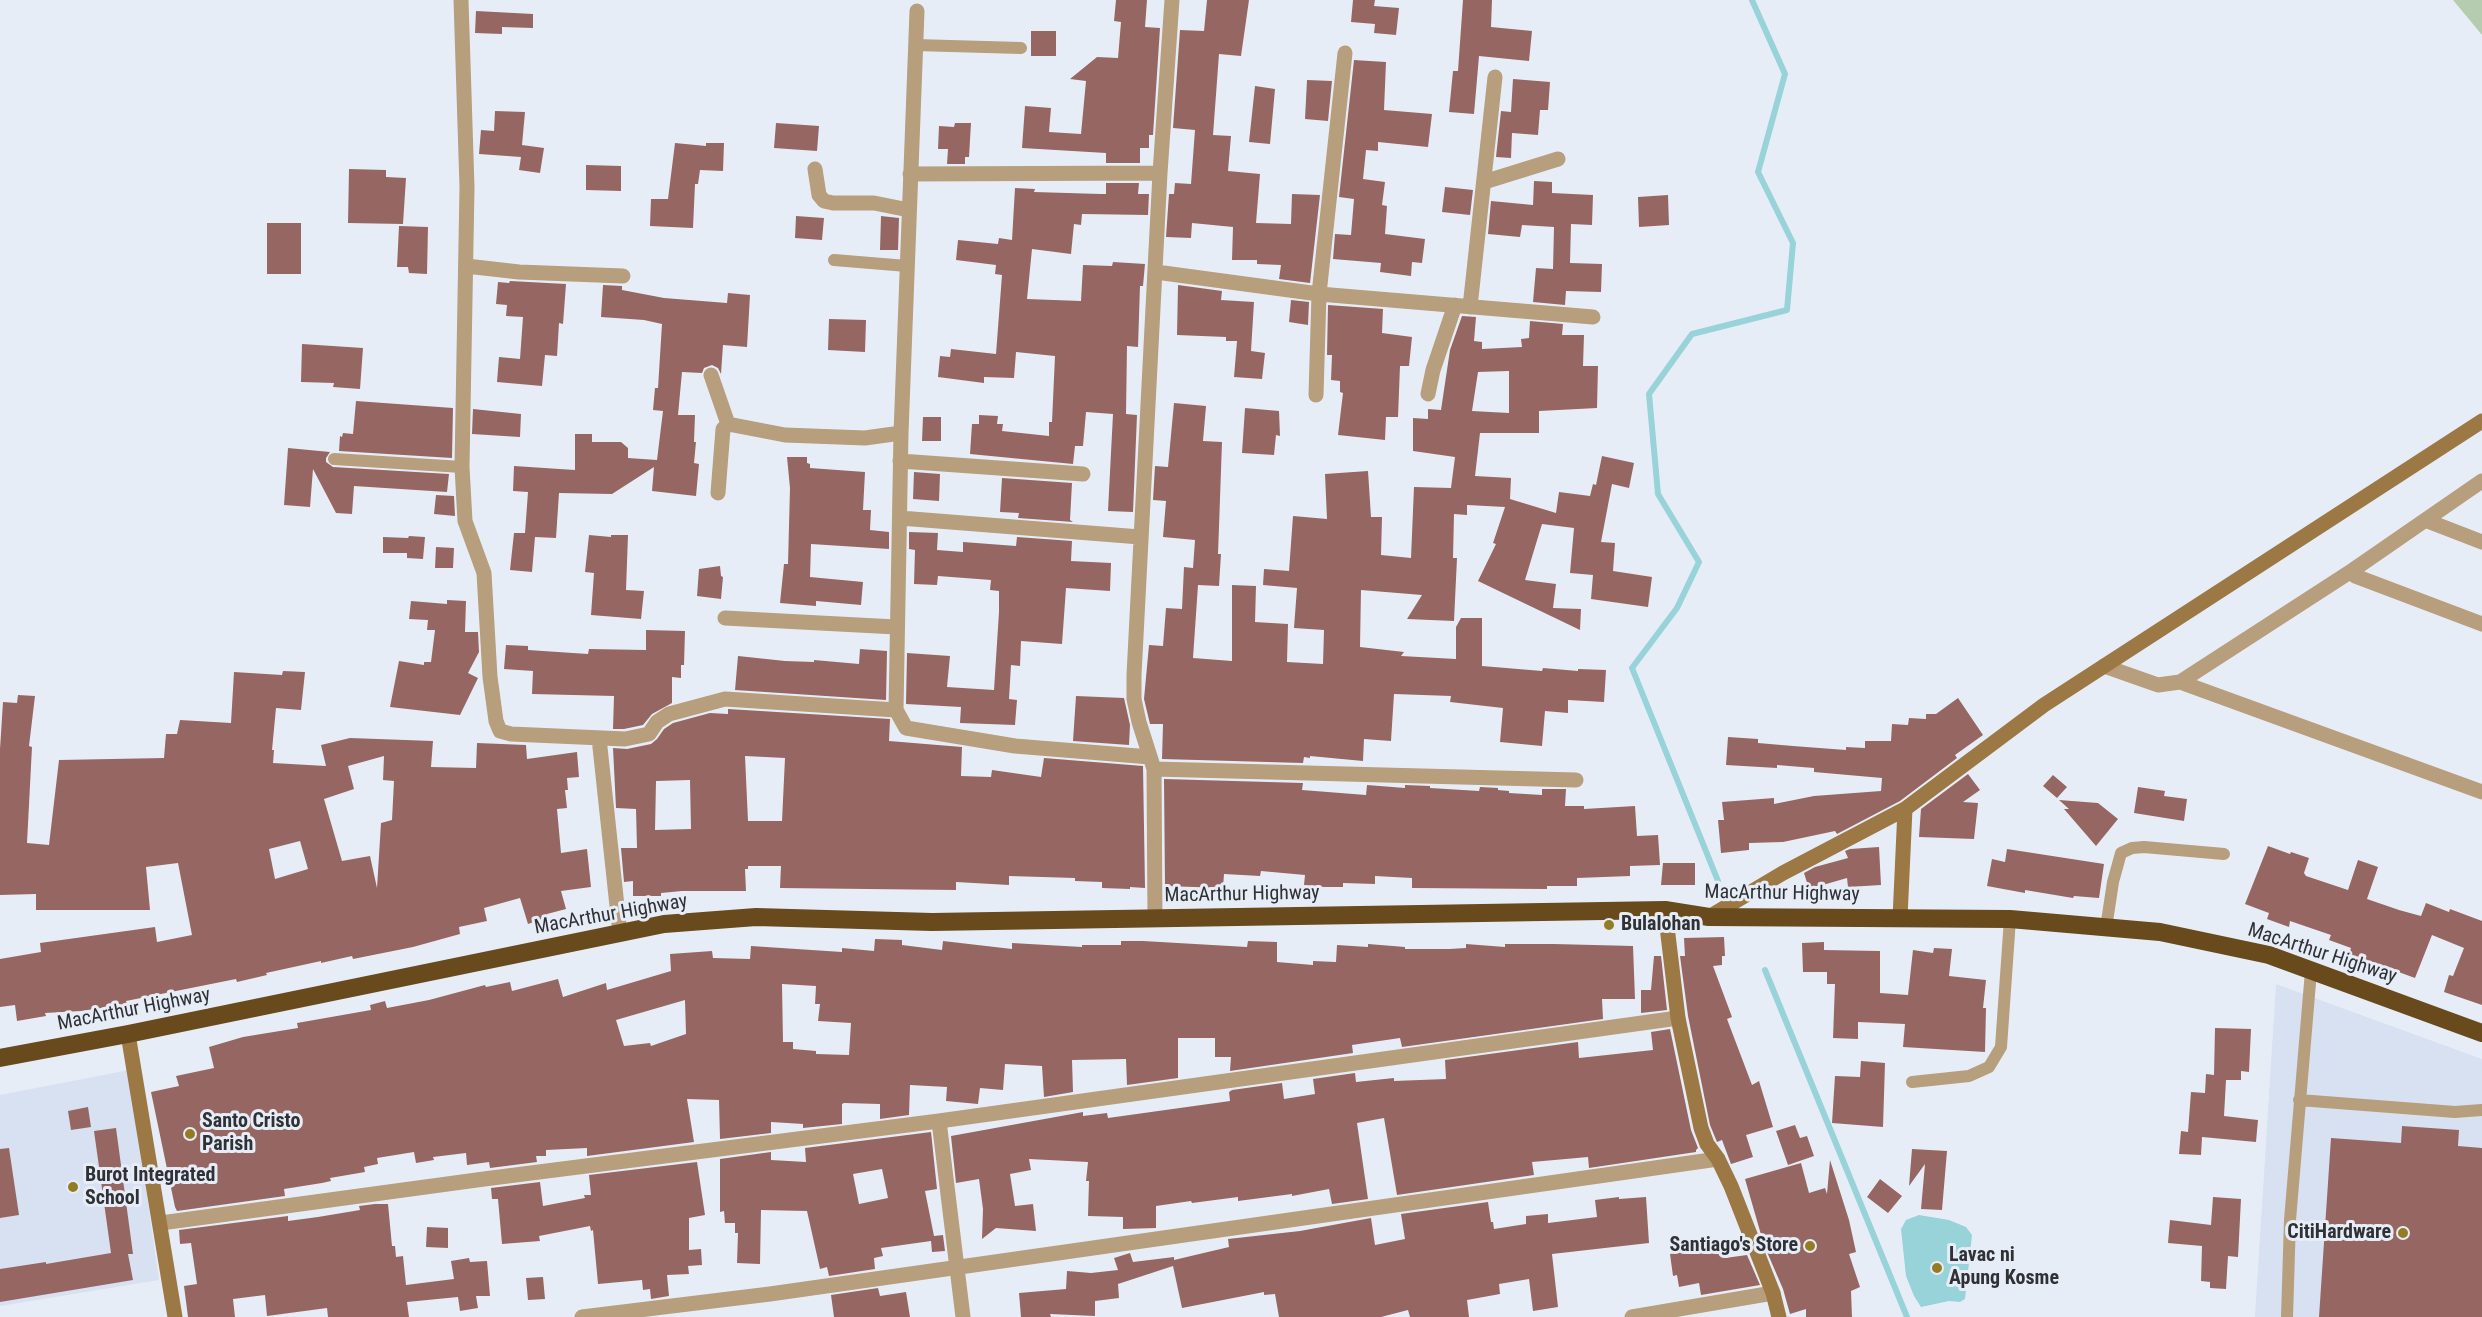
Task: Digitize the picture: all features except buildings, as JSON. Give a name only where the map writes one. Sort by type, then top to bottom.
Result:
[{"type":"highway","name":"MacArthur Highway","points":[[0,1058],[664,924],[756,917],[932,922],[1665,910],[1709,917],[2010,919],[2170,934],[2269,955],[2482,1033]]},
{"type":"street","points":[[461,0],[467,187],[462,467],[465,521],[484,573],[490,677],[496,721],[500,731],[511,734],[625,740],[649,734],[657,722],[669,714],[725,699],[896,710]]},
{"type":"street","points":[[1155,919],[1152,763],[1134,699],[1140,537],[1172,0]]},
{"type":"street","points":[[917,11],[896,627],[896,710],[906,728],[1015,746],[1152,763],[1576,780]]},
{"type":"street","points":[[1316,394],[1319,294],[1345,53]]},
{"type":"street","points":[[1428,394],[1433,370],[1462,306],[1484,182],[1496,77]]},
{"type":"street","points":[[1484,182],[1558,159]]},
{"type":"street","points":[[815,169],[819,195],[825,201],[874,203],[909,210]]},
{"type":"street","points":[[910,174],[1160,173]]},
{"type":"street","points":[[466,266],[519,272],[623,276]]},
{"type":"street","points":[[1156,272],[1319,294],[1593,317]]},
{"type":"street","points":[[711,375],[728,424]]},
{"type":"street","points":[[1709,917],[1783,873],[1905,809],[2044,705],[2482,421]]},
{"type":"street","points":[[728,424],[785,435],[865,438],[901,433]]},
{"type":"street","points":[[718,493],[723,429],[728,424]]},
{"type":"street","points":[[900,461],[1083,474]]},
{"type":"street","points":[[2104,666],[2158,685],[2180,682],[2353,570],[2482,481]]},
{"type":"street","points":[[900,518],[1140,537]]},
{"type":"street","points":[[2425,520],[2482,542]]},
{"type":"street","points":[[2353,570],[2355,576],[2482,624]]},
{"type":"street","points":[[725,618],[896,627]]},
{"type":"street","points":[[2180,682],[2482,792]]},
{"type":"street","points":[[599,738],[620,934]]},
{"type":"street","points":[[1900,918],[1905,809]]},
{"type":"street","points":[[1665,910],[1678,1018],[1701,1128],[1707,1144],[1718,1159],[1731,1185],[1773,1293],[1779,1317]]},
{"type":"street","points":[[161,1223],[939,1121],[1678,1018]]},
{"type":"street","points":[[128,1034],[175,1317]]},
{"type":"street","points":[[939,1121],[963,1317]]},
{"type":"street","points":[[582,1317],[770,1294],[1718,1159]]},
{"type":"street","points":[[1632,1317],[1773,1293]]},
{"type":"lane","points":[[915,45],[1021,48]]},
{"type":"lane","points":[[834,260],[907,266]]},
{"type":"lane","points":[[334,459],[462,467]]},
{"type":"lane","points":[[2106,928],[2113,882],[2121,853],[2132,848],[2144,847],[2224,854]]},
{"type":"lane","points":[[1912,1082],[1969,1076],[1989,1067],[2001,1047],[2010,919]]},
{"type":"lane","points":[[2287,1317],[2290,1220],[2311,971]]},
{"type":"lane","points":[[2299,1100],[2455,1112],[2482,1110]]},
{"type":"shaded area","points":[[2276,984],[2482,1059],[2482,1317],[2255,1317]]},
{"type":"shaded area","name":"Burot Integrated School","points":[[129,1070],[159,1280],[0,1306],[0,1095]]},
{"type":"green space","points":[[2453,0],[2482,0],[2482,35]]},
{"type":"water","name":"Lavac ni Apung Kosme","points":[[1919,1215],[1949,1220],[1966,1227],[1972,1235],[1965,1299],[1960,1302],[1949,1301],[1921,1307],[1914,1296],[1906,1276],[1901,1229],[1906,1220]]},
{"type":"waterway","points":[[1718,881],[1632,668],[1677,608],[1699,562],[1658,494],[1649,394],[1692,334],[1787,310],[1793,243],[1758,172],[1785,74],[1752,0]]},
{"type":"waterway","points":[[1765,970],[1907,1317]]},
{"type":"place","name":"Bulalohan","points":[[1609,925]]},
{"type":"place","name":"Santo Cristo Parish","points":[[190,1134]]},
{"type":"place","name":"Burot Integrated School","points":[[73,1187]]},
{"type":"place","name":"CitiHardware","points":[[2403,1233]]},
{"type":"place","name":"Santiago's Store","points":[[1810,1246]]},
{"type":"place","name":"Lavac ni Apung Kosme","points":[[1937,1268]]}]
